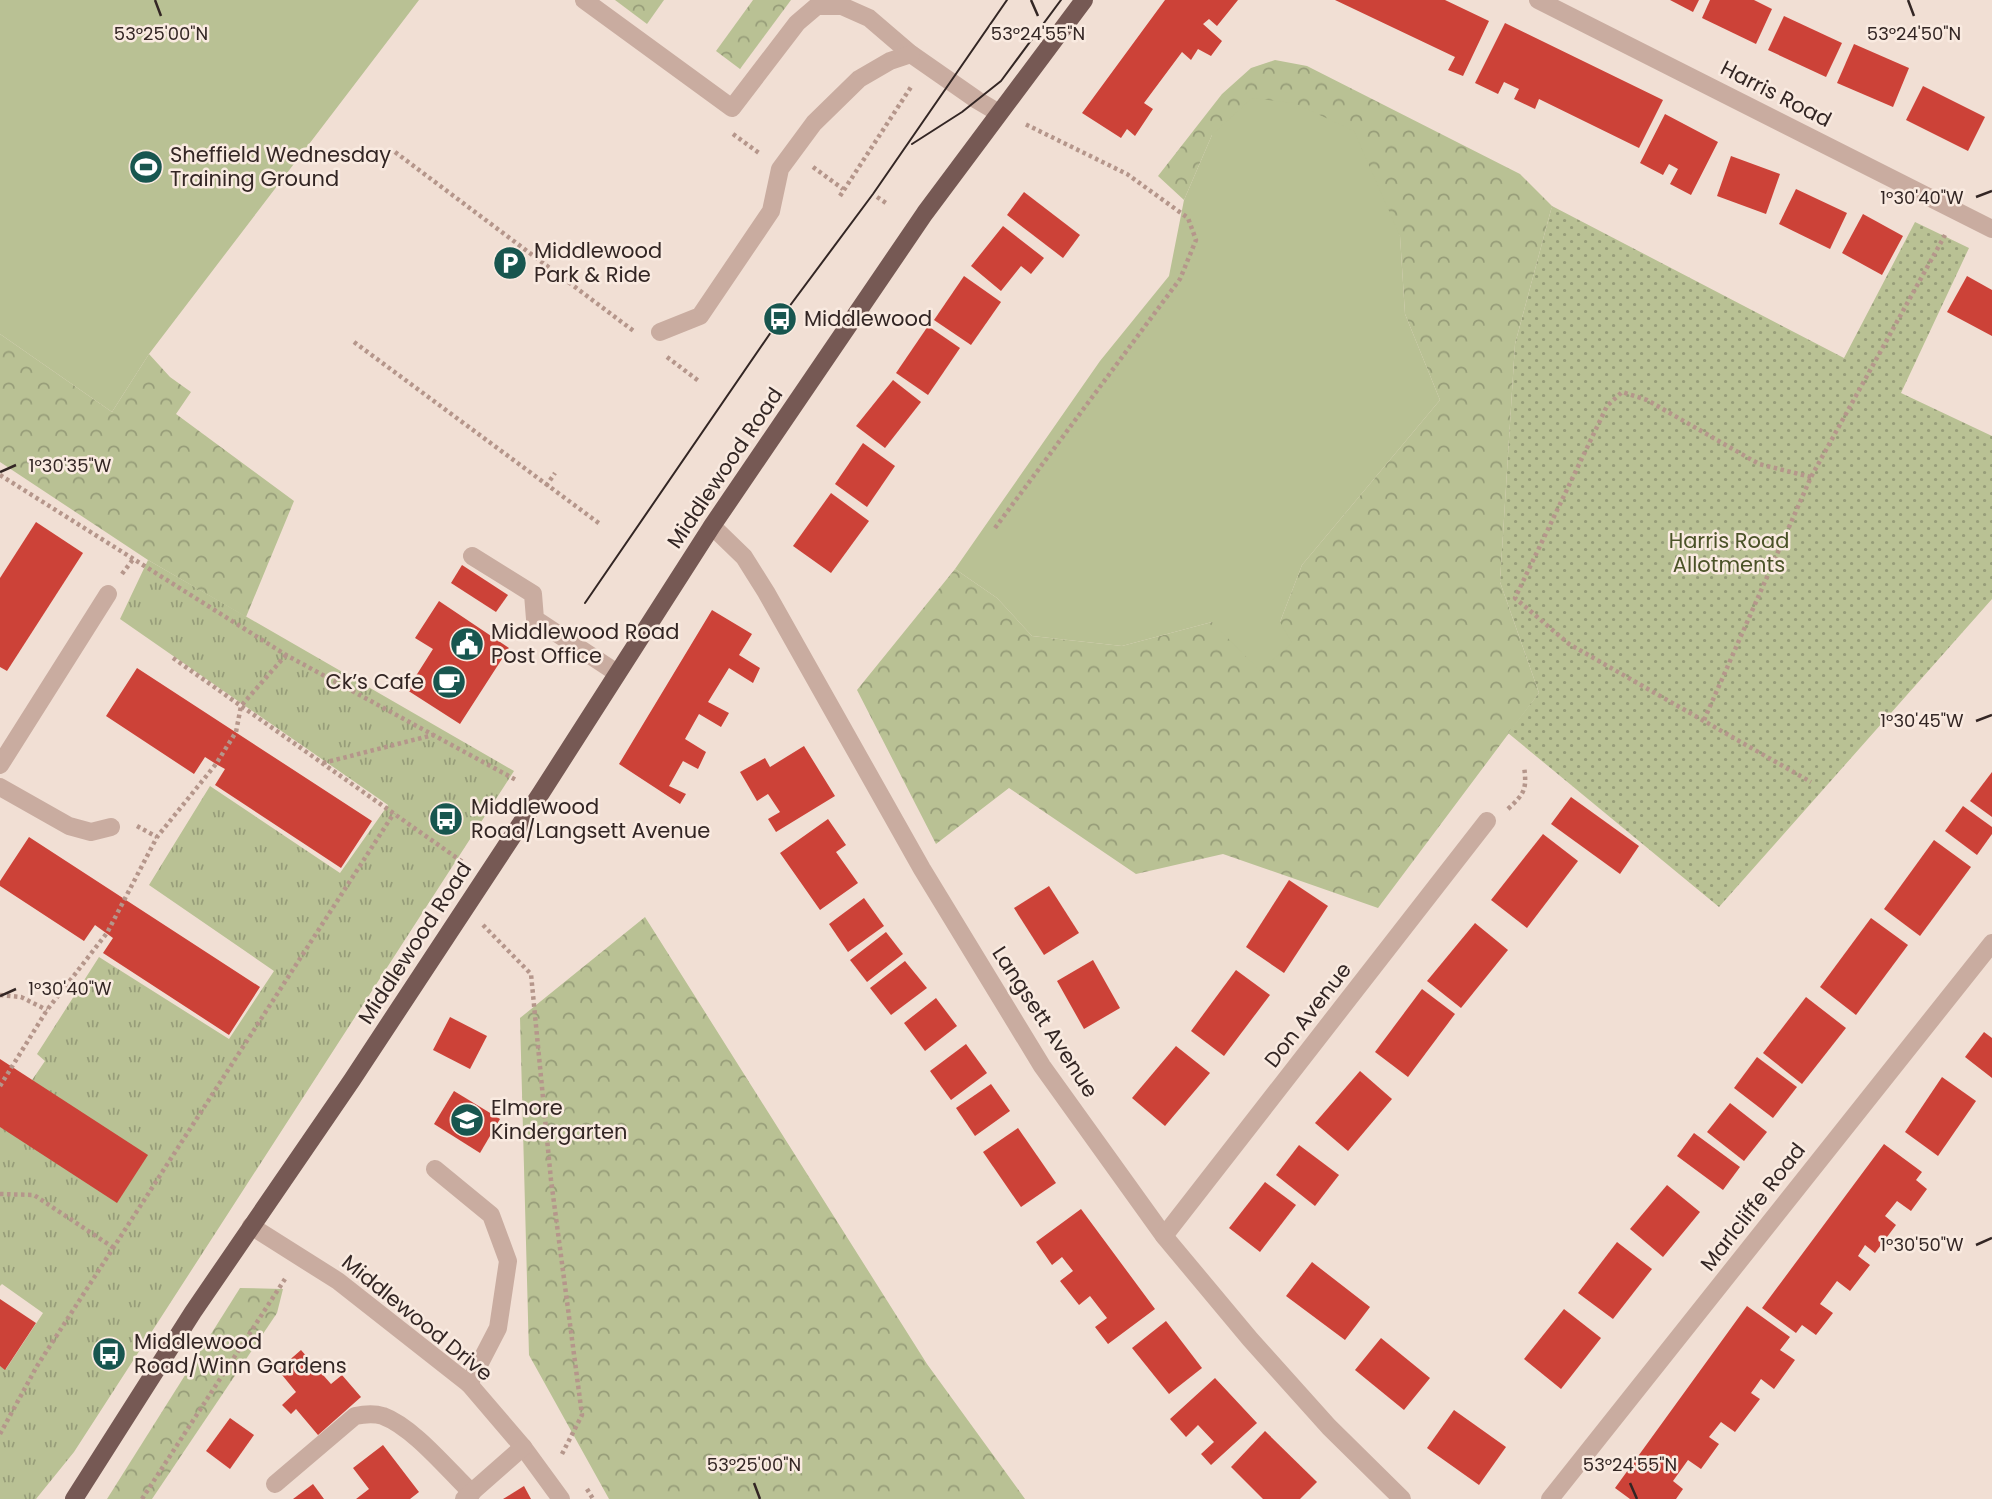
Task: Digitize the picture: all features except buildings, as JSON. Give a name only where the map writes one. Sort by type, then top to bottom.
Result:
[{"type":"main road","name":"Middlewood Road","points":[[74,1499],[193,1312],[352,1080],[541,793],[712,526],[925,213],[1084,0]]},
{"type":"street","points":[[584,0],[732,108],[797,23],[817,6],[842,6],[869,18],[911,54],[999,113]]},
{"type":"street","name":"Harris Road","points":[[1538,0],[1992,229]]},
{"type":"street","points":[[660,332],[700,316],[771,211],[780,169],[814,123],[859,79],[890,61],[911,54]]},
{"type":"street","name":"Langsett Avenue","points":[[712,526],[744,557],[766,592],[922,869],[1042,1066],[1164,1236],[1250,1339],[1329,1427],[1402,1499]]},
{"type":"street","points":[[472,556],[533,594],[535,619],[617,673]]},
{"type":"street","points":[[0,765],[108,594]]},
{"type":"street","points":[[0,787],[69,826],[91,832],[111,827]]},
{"type":"street","name":"Don Avenue","points":[[1164,1236],[1487,821]]},
{"type":"street","name":"Marlcliffe Road","points":[[1550,1499],[1992,943]]},
{"type":"street","points":[[435,1169],[491,1215],[508,1261],[498,1328],[469,1384]]},
{"type":"street","name":"Middlewood Drive","points":[[251,1226],[338,1281],[469,1384],[545,1474],[561,1499]]},
{"type":"street","points":[[275,1484],[355,1416],[369,1413],[403,1426],[468,1496],[523,1447]]},
{"type":"path","points":[[840,196],[914,83]]},
{"type":"path","points":[[995,528],[1180,279],[1196,240],[1188,218],[1127,174],[1061,139],[999,113]]},
{"type":"path","points":[[731,133],[780,169]]},
{"type":"path","points":[[395,152],[641,337]]},
{"type":"path","points":[[792,152],[844,189]]},
{"type":"path","points":[[877,197],[886,203]]},
{"type":"path","points":[[1704,720],[1811,477],[1958,213]]},
{"type":"path","points":[[354,342],[545,486],[600,524]]},
{"type":"path","points":[[660,352],[700,382]]},
{"type":"path","points":[[1811,477],[1759,464],[1647,400],[1622,392],[1607,407],[1515,598],[1569,644],[1811,782]]},
{"type":"path","points":[[545,486],[555,474]]},
{"type":"path","points":[[0,475],[286,655],[541,793]]},
{"type":"path","points":[[0,1086],[47,1010],[107,933],[157,837],[216,764],[236,732],[241,706],[286,655]]},
{"type":"path","points":[[173,658],[485,877]]},
{"type":"path","points":[[323,763],[434,735]]},
{"type":"path","points":[[1487,821],[1507,810],[1523,795],[1526,781],[1524,766]]},
{"type":"path","points":[[0,1434],[37,1366],[394,813]]},
{"type":"path","points":[[466,907],[531,974],[551,1180],[582,1415],[563,1453],[545,1474]]},
{"type":"path","points":[[0,995],[21,997],[47,1010]]},
{"type":"path","points":[[0,1194],[34,1195],[114,1248]]},
{"type":"path","points":[[142,1499],[300,1256]]},
{"type":"path","points":[[0,1417],[7,1422]]},
{"type":"green space","name":"Sheffield Wednesday Training Ground","points":[[0,0],[419,0],[149,354],[112,412],[0,334]]},
{"type":"green space","points":[[615,0],[664,0],[647,24]]},
{"type":"green space","points":[[753,0],[791,0],[740,69],[716,51]]},
{"type":"green space","points":[[1275,60],[1307,66],[1520,174],[1552,206],[1515,344],[1500,582],[1539,693],[1378,908],[1223,854],[1136,874],[1009,788],[936,844],[857,690],[955,569],[997,598],[1032,636],[1122,646],[1212,622],[1280,622],[1302,565],[1440,400],[1405,314],[1400,236],[1212,135],[1184,200],[1158,176],[1222,94],[1251,68]]},
{"type":"green space","points":[[1252,98],[1294,103],[1354,131],[1400,236],[1405,314],[1440,400],[1302,565],[1280,622],[1292,643],[1260,671],[1212,622],[1122,646],[1032,636],[997,598],[955,569],[1100,361],[1169,276],[1184,200],[1212,135]]},
{"type":"green space","name":"Harris Road Allotments","points":[[1552,206],[1844,358],[1915,222],[1969,248],[1901,393],[1992,436],[1992,599],[1719,907],[1508,733],[1539,693],[1500,582],[1515,344]]},
{"type":"green space","points":[[0,334],[112,412],[149,354],[170,377],[191,392],[176,414],[294,501],[246,617],[148,560],[0,462]]},
{"type":"green space","points":[[148,560],[514,771],[74,1452],[36,1499],[0,1499],[0,1366],[6,1369],[43,1313],[2,1284],[0,1286],[0,1127],[45,1061],[37,1054],[99,957],[229,1039],[274,971],[149,885],[210,786],[340,873],[388,805],[120,619]]},
{"type":"green space","points":[[645,917],[927,1364],[1025,1499],[609,1499],[529,1355],[520,1018]]},
{"type":"green space","points":[[240,1288],[283,1289],[277,1313],[152,1499],[107,1499]]},
{"type":"tram line","points":[[585,603],[780,319],[873,194],[1007,0]]},
{"type":"tram line","points":[[912,144],[962,112],[1001,81],[1061,0]]},
{"type":"place","name":"Sheffield Wednesday Training Ground","points":[[146,167]]},
{"type":"place","name":"Middlewood Park & Ride","points":[[510,263]]},
{"type":"place","name":"Middlewood","points":[[780,319]]},
{"type":"place","name":"Middlewood Road Post Office","points":[[467,644]]},
{"type":"place","name":"Ck’s Cafe","points":[[449,682]]},
{"type":"place","name":"Middlewood Road/Langsett Avenue","points":[[446,819]]},
{"type":"place","name":"Elmore Kindergarten","points":[[467,1120]]},
{"type":"place","name":"Middlewood Road/Winn Gardens","points":[[109,1354]]}]
